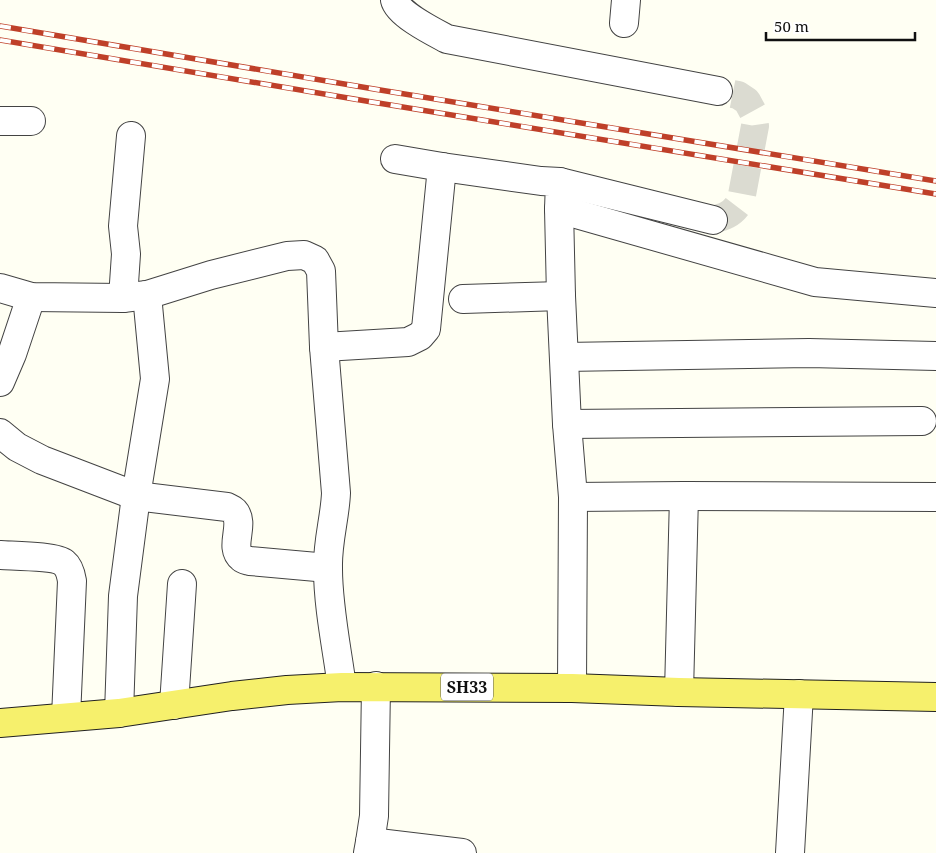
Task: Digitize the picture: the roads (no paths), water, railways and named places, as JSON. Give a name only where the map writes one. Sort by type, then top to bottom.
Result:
[{"type":"main road","name":"SH33","points":[[0,723],[119,713],[232,696],[342,686],[572,688],[936,697]]},
{"type":"street","points":[[394,0],[409,17],[447,39],[718,91]]},
{"type":"street","points":[[0,122],[31,121]]},
{"type":"street","points":[[119,713],[123,596],[136,496],[155,379],[126,254],[123,226],[132,136]]},
{"type":"street","points":[[395,159],[541,181],[560,182],[713,220]]},
{"type":"street","points":[[324,347],[408,342],[420,336],[426,329],[442,167]]},
{"type":"street","points":[[560,182],[558,210],[561,296],[567,424],[573,496],[572,688]]},
{"type":"street","points":[[558,210],[815,282],[936,293]]},
{"type":"street","points":[[0,288],[31,297],[135,296],[287,256],[304,255],[315,260],[321,271],[324,347],[336,493],[329,546],[329,590],[342,686]]},
{"type":"street","points":[[463,299],[561,296]]},
{"type":"street","points":[[0,382],[12,354],[31,297]]},
{"type":"street","points":[[564,357],[809,353],[936,356]]},
{"type":"street","points":[[567,424],[922,421]]},
{"type":"street","points":[[0,433],[17,447],[42,460],[136,496],[227,507],[234,511],[238,520],[236,544],[242,558],[250,561],[328,568]]},
{"type":"street","points":[[573,496],[936,497]]},
{"type":"street","points":[[679,692],[684,496]]},
{"type":"street","points":[[0,555],[54,559],[64,563],[70,572],[72,581],[66,718]]},
{"type":"street","points":[[174,705],[182,584]]},
{"type":"street","points":[[376,686],[374,800],[369,848],[462,853]]},
{"type":"street","points":[[790,853],[799,694]]},
{"type":"tunnel","points":[[713,220],[730,213],[741,200],[755,126],[753,112],[747,101],[738,95],[718,91]]},
{"type":"railway","points":[[0,26],[936,181]]},
{"type":"railway","points":[[0,40],[936,194]]}]
